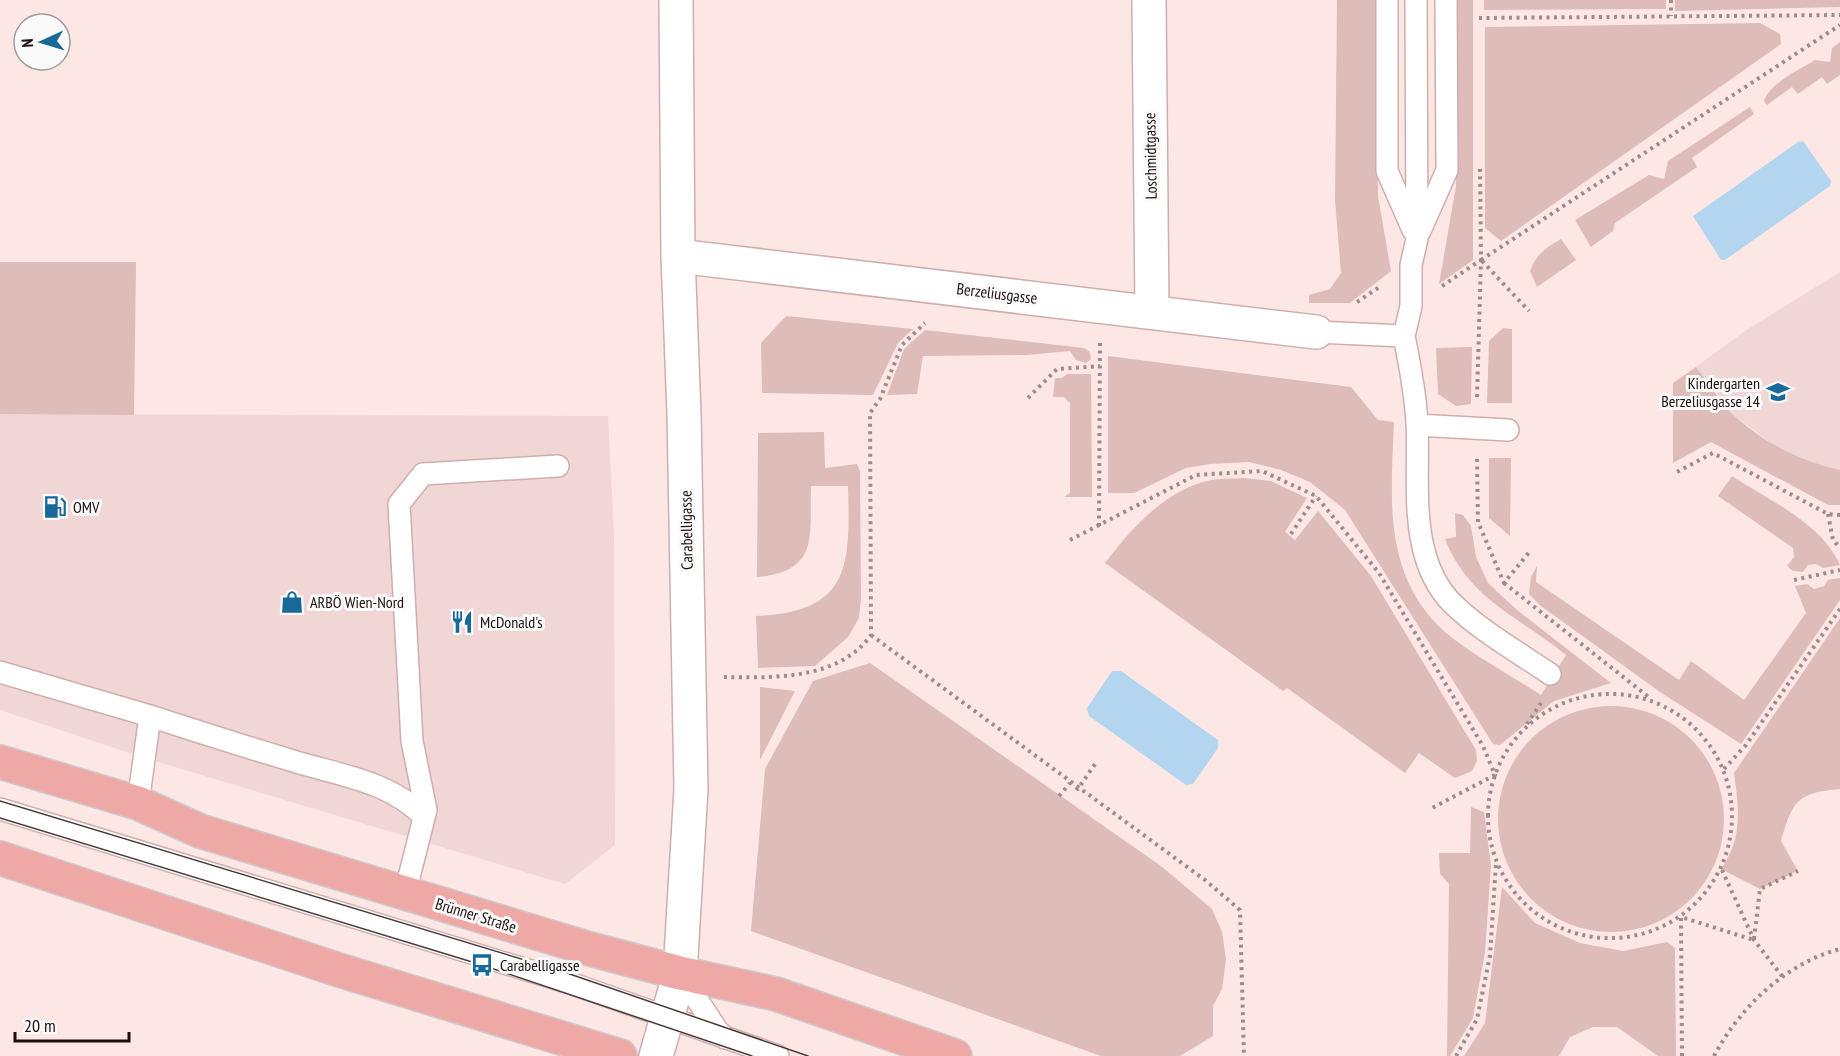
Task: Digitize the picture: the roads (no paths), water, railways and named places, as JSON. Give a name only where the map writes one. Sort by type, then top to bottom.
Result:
[{"type":"main road","name":"Brünner Straße","points":[[0,762],[138,803],[200,831],[680,973],[776,994],[955,1056]]},
{"type":"main road","points":[[0,858],[339,970],[620,1056]]},
{"type":"street","name":"Carabelligasse","points":[[656,1056],[680,973],[691,789],[684,414],[678,256],[676,0]]},
{"type":"street","name":"Loschmidtgasse","points":[[1149,0],[1152,312]]},
{"type":"street","name":"Berzeliusgasse","points":[[678,256],[1316,332]]},
{"type":"lane","points":[[1387,0],[1387,171],[1417,239]]},
{"type":"lane","points":[[1416,0],[1417,239]]},
{"type":"lane","points":[[1446,0],[1447,170],[1417,239],[1411,265],[1411,306],[1404,336],[1414,384],[1422,543],[1434,576],[1452,604],[1487,632],[1550,674]]},
{"type":"lane","points":[[1316,332],[1404,336]]},
{"type":"lane","points":[[1417,425],[1508,430]]},
{"type":"lane","points":[[405,893],[425,814],[411,741],[399,504],[423,474],[558,466]]},
{"type":"lane","points":[[0,672],[150,716],[294,762],[372,782],[425,814]]},
{"type":"lane","points":[[138,803],[150,716]]},
{"type":"lane","points":[[0,809],[483,956],[778,1056]]},
{"type":"lane","points":[[680,973],[717,1030],[725,1038]]},
{"type":"water","points":[[1803,141],[1831,181],[1830,186],[1725,260],[1721,260],[1693,216],[1798,142]]},
{"type":"water","points":[[1112,671],[1121,671],[1218,740],[1218,748],[1193,784],[1186,785],[1089,716],[1087,708]]},
{"type":"tram line","points":[[0,801],[561,971],[808,1056]]},
{"type":"tram line","points":[[0,818],[482,965],[752,1056]]},
{"type":"place","name":"Kindergarten Berzeliusgasse 14","points":[[1778,392]]},
{"type":"place","name":"OMV","points":[[55,507]]},
{"type":"place","name":"ARBÖ Wien-Nord","points":[[292,602]]},
{"type":"place","name":"McDonald's","points":[[462,622]]},
{"type":"place","name":"Carabelligasse","points":[[482,965]]}]
